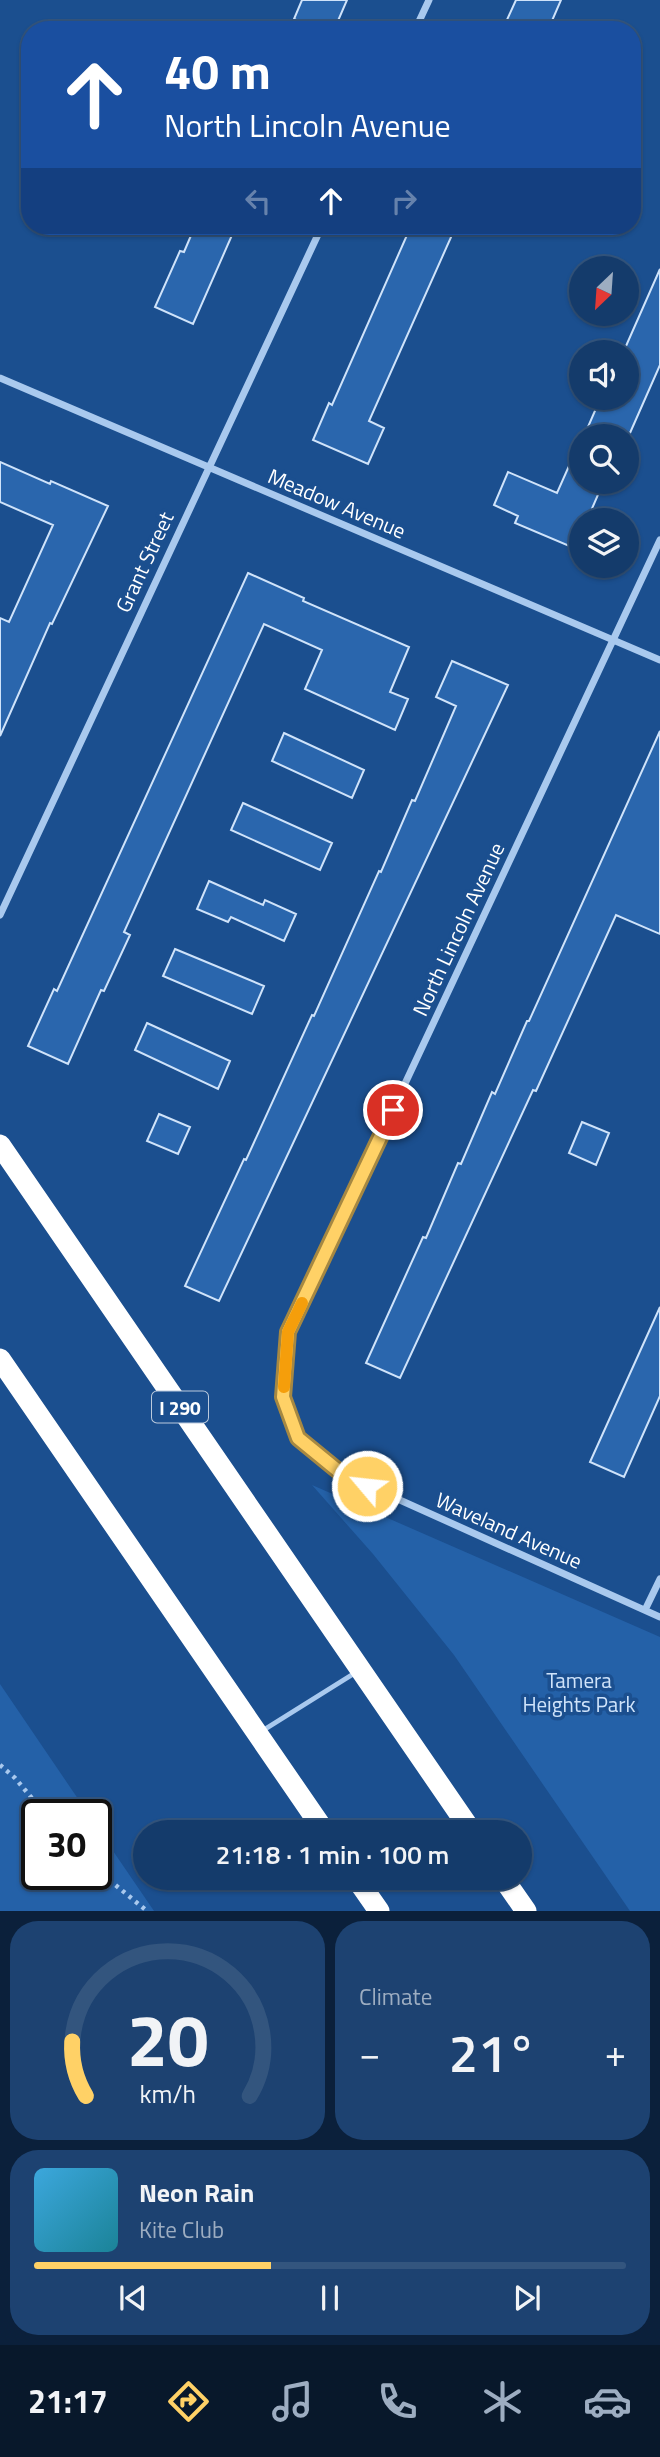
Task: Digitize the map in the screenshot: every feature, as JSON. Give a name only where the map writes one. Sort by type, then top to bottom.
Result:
[{"type":"highway","name":"I 290","points":[[0,1145],[464,1820]]},
{"type":"highway","points":[[0,1359],[317,1820]]},
{"type":"highway","points":[[364,1890],[379,1911]]},
{"type":"highway","points":[[511,1890],[526,1911]]},
{"type":"street","points":[[419,21],[429,0]]},
{"type":"street","name":"Grant Street","points":[[0,915],[318,235]]},
{"type":"street","name":"Meadow Avenue","points":[[0,379],[660,660]]},
{"type":"street","name":"North Lincoln Avenue","points":[[288,1332],[660,540]]},
{"type":"street","name":"Waveland Avenue","points":[[288,1332],[283,1397],[298,1438],[342,1474],[660,1617]]},
{"type":"street","points":[[645,1610],[660,1578]]},
{"type":"lane","points":[[257,1734],[360,1670]]},
{"type":"path","points":[[0,1765],[33,1799]]},
{"type":"path","points":[[112,1882],[147,1911]]},
{"type":"green space","name":"Tamera Heights Park","points":[[312,1485],[660,1637],[660,1911],[630,1911],[454,1655],[373,1554]]},
{"type":"green space","points":[[0,1684],[78,1799],[21,1799],[21,1890],[112,1890],[112,1849],[133,1880],[133,1890],[140,1890],[154,1911],[0,1911]]},
{"type":"building","points":[[302,0],[347,0],[338,21],[294,19]]},
{"type":"building","points":[[516,0],[561,0],[552,21],[506,21]]},
{"type":"building","points":[[191,235],[232,235],[193,324],[155,307],[180,251],[184,252]]},
{"type":"building","points":[[407,235],[452,235],[369,421],[384,428],[368,464],[313,440],[329,403],[332,405]]},
{"type":"building","points":[[660,269],[660,365],[634,424],[589,424],[595,410],[639,410],[639,340],[629,340],[635,326],[639,326],[639,317]]},
{"type":"building","points":[[0,462],[108,506],[52,624],[50,623],[0,736],[0,618],[9,622],[53,525],[0,502]]},
{"type":"building","points":[[569,466],[569,494],[598,494],[592,508],[569,508],[569,546],[515,523],[518,516],[494,505],[508,472],[557,493]]},
{"type":"building","points":[[248,573],[304,598],[303,601],[409,647],[390,692],[408,699],[395,730],[305,689],[322,650],[264,624],[124,932],[130,935],[104,991],[101,990],[68,1064],[28,1046],[54,989],[57,991]]},
{"type":"building","points":[[452,661],[508,685],[219,1301],[185,1286],[312,1015],[314,1016],[412,800],[415,801],[456,706],[436,697]]},
{"type":"building","points":[[660,731],[660,934],[616,915],[400,1378],[366,1363],[423,1237],[426,1238],[458,1163],[461,1164],[492,1092],[495,1094],[529,1021]]},
{"type":"building","points":[[284,733],[364,770],[352,798],[272,761]]},
{"type":"building","points":[[243,803],[332,843],[320,870],[231,830]]},
{"type":"building","points":[[209,881],[263,905],[265,900],[296,914],[284,941],[231,917],[228,922],[197,909]]},
{"type":"building","points":[[175,949],[264,986],[252,1014],[163,976]]},
{"type":"building","points":[[147,1023],[230,1061],[218,1089],[135,1050]]},
{"type":"building","points":[[159,1114],[190,1127],[178,1154],[147,1141]]},
{"type":"building","points":[[582,1122],[609,1133],[596,1165],[569,1153]]},
{"type":"building","points":[[660,1307],[660,1396],[624,1477],[590,1462]]},
{"type":"slow traffic","points":[[284,1387],[288,1332],[302,1303]]},
{"type":"route","points":[[367,1486],[342,1474],[298,1438],[283,1397],[288,1332],[393,1110]]}]
